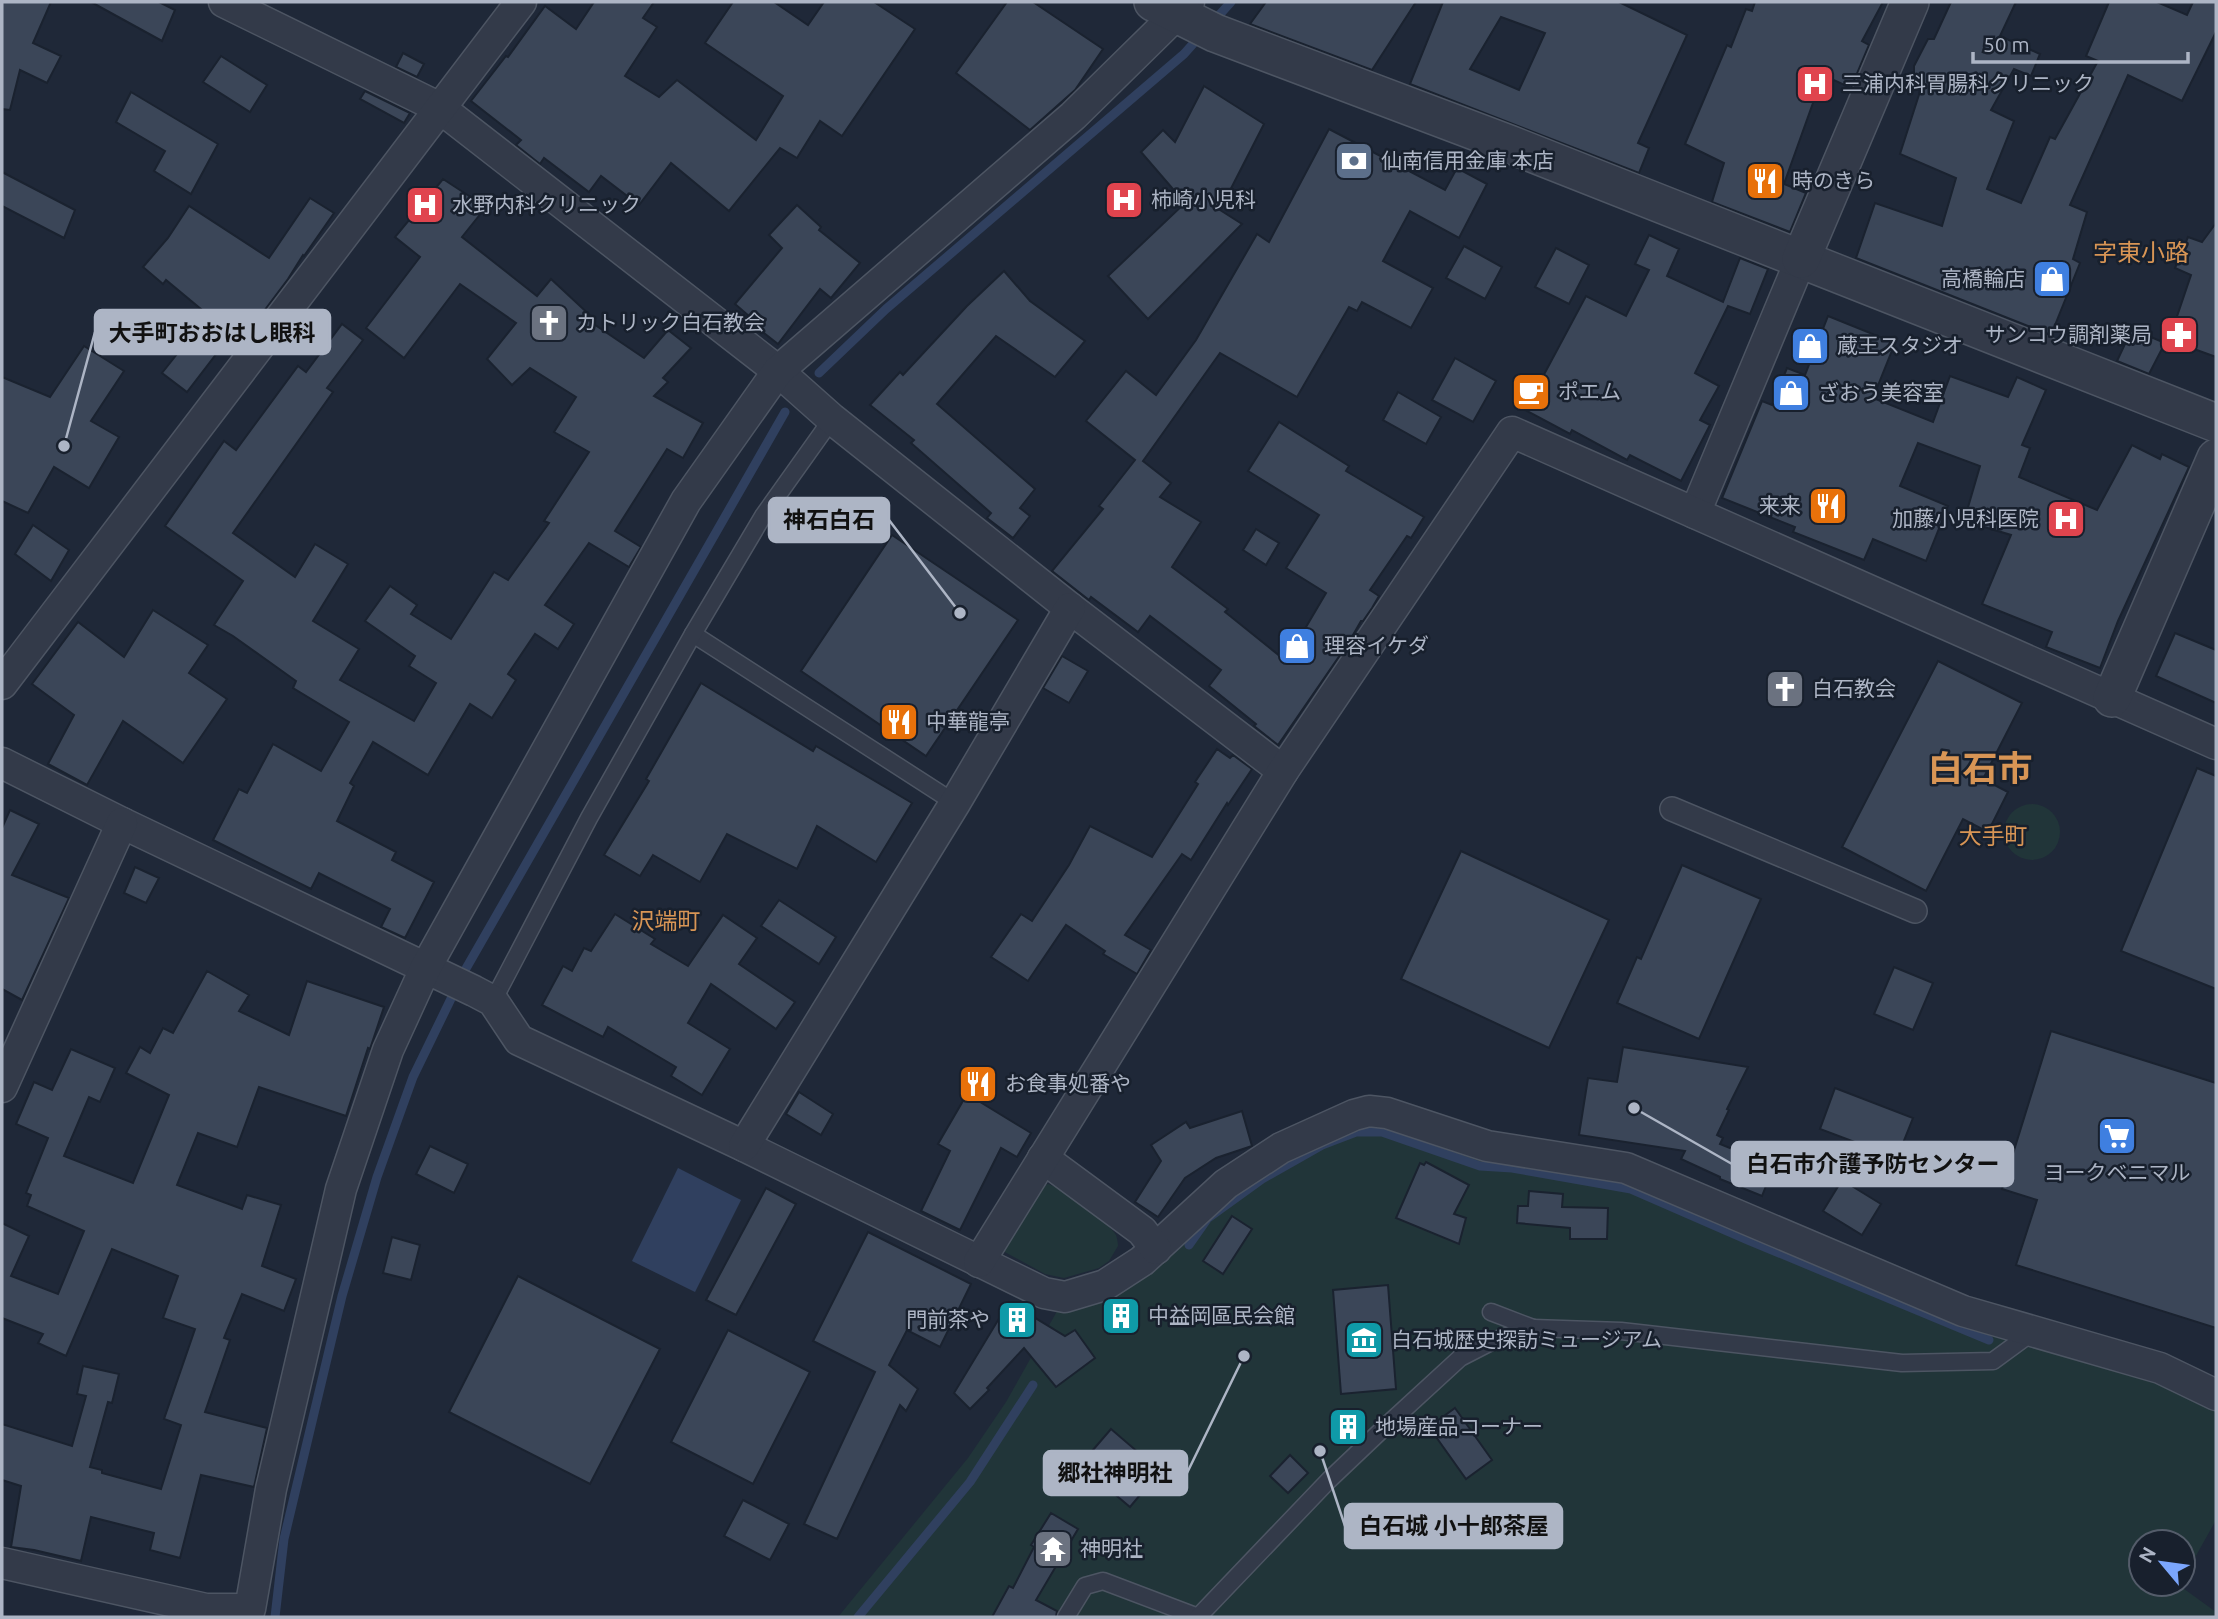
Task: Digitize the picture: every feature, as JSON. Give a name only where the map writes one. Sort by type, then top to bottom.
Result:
[{"type":"street","points":[[224,2],[440,108],[778,370],[832,419],[1070,608],[1283,771]]},
{"type":"street","points":[[2,684],[521,2]]},
{"type":"street","points":[[1695,513],[1910,2]]},
{"type":"street","points":[[2,1563],[206,1609],[250,1609],[271,1489],[341,1189],[388,1050],[686,501],[778,370],[1073,116],[1185,15],[2216,423]]},
{"type":"street","points":[[979,1262],[1283,771],[1512,432],[2216,744]]},
{"type":"street","points":[[2112,698],[2216,458]]},
{"type":"street","points":[[744,1146],[955,803],[1070,608]]},
{"type":"street","points":[[2,763],[483,996],[519,1040],[744,1146],[1044,1293],[1065,1297],[1105,1285],[1142,1261],[1226,1184],[1280,1148],[1369,1111],[1387,1113],[1487,1146],[1626,1168],[1963,1311],[2160,1368],[2216,1395]]},
{"type":"street","points":[[1672,809],[1915,911]]},
{"type":"street","points":[[2,1087],[122,823]]},
{"type":"street","points":[[1044,1158],[1142,1231],[1156,1249]]},
{"type":"lane","points":[[483,996],[763,516],[832,419]]},
{"type":"lane","points":[[694,634],[955,803]]},
{"type":"lane","points":[[1491,1312],[1533,1328]]},
{"type":"lane","points":[[1066,1617],[1085,1586],[1102,1581],[1198,1617],[1329,1480],[1460,1358],[1495,1339],[1533,1328],[1621,1331],[1902,1363],[1993,1361],[2035,1331]]},
{"type":"green space","points":[[2026,804],[2038,804],[2048,808],[2056,816],[2060,832],[2056,848],[2048,856],[2038,860],[2026,860],[2016,856],[2008,848],[2004,838],[2004,826],[2008,816],[2016,808]]},
{"type":"green space","points":[[1354,1115],[1626,1168],[2216,1404],[2216,1520],[2197,1554],[2197,1528],[2127,1528],[2127,1598],[2197,1598],[2216,1612],[2216,1617],[838,1617],[968,1458],[1006,1402],[1065,1297],[1174,1233]]},
{"type":"green space","points":[[1048,1184],[1084,1206],[1116,1235],[1118,1246],[1109,1261],[1099,1268],[1064,1278],[1045,1274],[1003,1251],[1041,1187]]},
{"type":"water","points":[[678,1168],[741,1200],[695,1292],[632,1261]]},
{"type":"building","points":[[2,2],[51,2],[33,43],[61,56],[47,83],[20,70],[10,110],[2,109]]},
{"type":"building","points":[[91,2],[159,2],[175,10],[162,41]]},
{"type":"building","points":[[594,2],[654,2],[643,18],[657,27],[625,76],[659,97],[677,80],[756,140],[783,96],[705,43],[733,2],[774,2],[808,25],[824,2],[874,2],[915,29],[842,136],[820,121],[797,158],[780,148],[729,211],[671,163],[639,205],[601,176],[589,192],[544,158],[540,164],[516,145],[521,140],[471,101],[506,56],[508,57],[545,6],[576,29]]},
{"type":"building","points":[[1007,2],[1033,2],[1103,49],[1075,90],[1030,130],[956,73]]},
{"type":"building","points":[[1266,2],[1416,2],[1372,70],[1250,24]]},
{"type":"building","points":[[1443,2],[1619,2],[1687,35],[1638,143],[1649,148],[1639,173],[1410,84]],"holes":[[[1501,17],[1545,33],[1519,90],[1470,69]]]},
{"type":"building","points":[[1755,2],[1883,2],[1862,41],[1869,45],[1851,88],[1823,75],[1784,184],[1806,193],[1790,232],[1712,202],[1724,163],[1685,144],[1727,45],[1731,47],[1746,9],[1752,11]]},
{"type":"building","points":[[1951,2],[2016,2],[2000,36],[2040,54],[2031,76],[2014,69],[1991,110],[2014,121],[1987,189],[2021,203],[2050,137],[2055,139],[2098,61],[2086,56],[2109,2],[2157,2],[2187,15],[2193,2],[2216,2],[2216,32],[2182,101],[2128,75],[2070,205],[2087,212],[2073,259],[2080,263],[2051,335],[1856,258],[1875,203],[1942,226],[1956,178],[1900,154],[1924,79],[1914,75],[1914,66],[1928,39],[1934,39]]},
{"type":"building","points":[[403,53],[424,64],[417,77],[396,67]]},
{"type":"building","points":[[221,56],[267,85],[250,112],[203,82]]},
{"type":"building","points":[[1204,86],[1264,124],[1220,210],[1242,224],[1148,319],[1108,276],[1185,203],[1141,152],[1163,130],[1175,142]]},
{"type":"building","points":[[365,91],[410,113],[404,123],[360,99]]},
{"type":"building","points":[[131,92],[218,144],[191,194],[154,171],[165,151],[116,122]]},
{"type":"building","points":[[1329,129],[1445,190],[1457,168],[1487,184],[1459,238],[1410,211],[1383,261],[1433,288],[1411,328],[1362,302],[1357,311],[1349,307],[1297,397],[1220,353],[1143,461],[1171,483],[1160,497],[1201,522],[1172,567],[1228,609],[1225,612],[1286,661],[1326,593],[1286,568],[1319,515],[1248,471],[1279,422],[1349,466],[1346,471],[1424,517],[1411,538],[1407,536],[1370,590],[1379,596],[1372,608],[1278,745],[1209,686],[1221,670],[1150,616],[1138,632],[1091,597],[1089,600],[1052,571],[1103,509],[1099,506],[1135,460],[1086,421],[1126,371],[1156,395],[1196,340],[1257,234],[1269,242]]},
{"type":"building","points":[[2,172],[75,210],[64,238],[2,206]]},
{"type":"building","points":[[443,179],[486,207],[462,237],[537,296],[551,279],[594,319],[591,322],[644,358],[668,330],[691,348],[663,378],[668,382],[654,396],[703,423],[683,458],[667,449],[615,531],[641,547],[629,567],[589,543],[545,605],[574,624],[558,649],[535,634],[508,674],[516,680],[492,718],[470,704],[428,775],[373,742],[350,783],[354,786],[337,821],[396,852],[392,860],[434,882],[405,938],[381,927],[390,909],[319,873],[311,889],[213,840],[239,789],[247,793],[273,744],[321,771],[349,722],[293,688],[296,681],[214,625],[243,581],[165,526],[224,441],[236,450],[298,366],[306,372],[342,324],[363,340],[327,388],[333,392],[233,533],[295,577],[315,544],[348,564],[313,621],[359,649],[340,680],[414,721],[436,683],[409,666],[415,656],[365,621],[390,586],[417,605],[411,614],[451,639],[494,572],[508,580],[549,523],[544,521],[589,452],[554,432],[576,397],[530,368],[512,385],[487,359],[516,323],[460,284],[404,358],[366,328],[420,257],[395,237]]},
{"type":"building","points":[[310,198],[334,213],[243,339],[234,331],[187,392],[162,373],[208,315],[166,280],[163,284],[143,267],[168,238],[189,206],[269,258]]},
{"type":"building","points":[[797,205],[821,227],[819,230],[860,263],[831,298],[820,289],[778,344],[755,326],[757,323],[735,304],[782,248],[769,235]]},
{"type":"building","points":[[2216,223],[2216,357],[2169,340],[2191,275],[2175,268],[2188,237],[2202,242]]},
{"type":"building","points":[[1649,235],[1679,249],[1667,276],[1723,302],[1740,258],[1768,269],[1750,314],[1728,306],[1695,373],[1719,386],[1700,420],[1710,425],[1681,481],[1630,455],[1627,460],[1572,430],[1570,434],[1525,410],[1586,296],[1626,316],[1649,270],[1635,264]]},
{"type":"building","points":[[1464,246],[1502,267],[1485,299],[1446,278]]},
{"type":"building","points":[[1556,248],[1589,265],[1569,304],[1535,287]]},
{"type":"building","points":[[1004,271],[1030,301],[1085,341],[1055,377],[996,336],[937,404],[1035,489],[1020,508],[1030,516],[1013,538],[987,518],[991,513],[911,443],[914,440],[870,405],[900,372],[903,375],[967,306]]},
{"type":"building","points":[[1828,316],[1895,343],[1873,398],[1933,422],[1950,376],[2008,397],[2017,377],[2046,390],[2022,445],[2030,448],[2019,477],[2097,510],[2132,445],[2160,459],[2162,454],[2189,467],[2118,621],[2100,668],[2046,647],[2052,632],[1982,604],[2011,535],[1964,521],[1980,466],[1918,443],[1900,486],[1948,506],[1926,561],[1873,539],[1864,560],[1793,532],[1795,527],[1722,498],[1762,401],[1772,405],[1787,368],[1805,375]]},
{"type":"building","points":[[2132,329],[2165,343],[2149,374],[2117,361]]},
{"type":"building","points":[[84,346],[124,371],[91,421],[119,437],[89,488],[54,467],[28,513],[2,501],[2,377],[50,397]]},
{"type":"building","points":[[1455,358],[1496,381],[1473,422],[1432,400]]},
{"type":"building","points":[[1398,392],[1441,417],[1426,444],[1383,420]]},
{"type":"building","points":[[33,525],[69,550],[51,581],[15,554]]},
{"type":"building","points":[[1256,529],[1279,543],[1266,565],[1243,550]]},
{"type":"building","points":[[892,535],[1018,620],[926,756],[801,671]]},
{"type":"building","points":[[153,610],[208,645],[189,673],[227,699],[183,763],[123,721],[87,785],[48,764],[74,715],[32,684],[78,622],[124,657]]},
{"type":"building","points":[[2175,633],[2216,650],[2216,703],[2156,676]]},
{"type":"building","points":[[1062,656],[1088,671],[1069,703],[1043,688]]},
{"type":"building","points":[[1938,661],[2022,703],[1983,779],[2008,792],[1988,832],[1963,819],[1926,891],[1842,847]]},
{"type":"building","points":[[701,683],[813,751],[816,746],[912,803],[876,862],[817,826],[797,869],[727,834],[700,882],[653,855],[640,876],[604,855],[649,781],[646,779]]},
{"type":"building","points":[[1217,749],[1230,758],[1233,755],[1252,769],[1191,860],[1182,854],[1125,935],[1151,950],[1137,974],[1103,954],[1105,951],[1066,925],[1028,981],[991,957],[1021,914],[1032,921],[1069,865],[1090,826],[1152,857]]},
{"type":"building","points":[[2197,768],[2216,776],[2216,989],[2121,951]]},
{"type":"building","points":[[10,810],[39,824],[12,875],[69,898],[22,1000],[2,989],[2,828]]},
{"type":"building","points":[[1461,851],[1609,920],[1549,1048],[1401,979]]},
{"type":"building","points":[[1682,865],[1761,899],[1699,1039],[1617,1003],[1637,957],[1641,959]]},
{"type":"building","points":[[135,867],[159,878],[146,903],[124,893]]},
{"type":"building","points":[[779,900],[836,937],[819,964],[761,926]]},
{"type":"building","points":[[615,914],[655,939],[651,944],[688,966],[723,915],[757,938],[739,964],[795,1002],[776,1029],[711,984],[688,1023],[730,1049],[702,1095],[671,1076],[676,1067],[608,1027],[603,1037],[542,1005],[563,966],[572,971],[584,948],[591,951]]},
{"type":"building","points":[[1894,967],[1933,983],[1913,1030],[1874,1014]]},
{"type":"building","points":[[207,971],[249,995],[239,1011],[289,1035],[307,981],[384,1007],[346,1116],[259,1087],[237,1147],[198,1133],[177,1185],[242,1209],[247,1195],[281,1205],[262,1266],[296,1279],[284,1311],[242,1294],[224,1338],[230,1340],[205,1412],[267,1428],[254,1487],[201,1475],[180,1558],[150,1550],[154,1533],[91,1517],[81,1561],[11,1547],[21,1486],[2,1480],[2,1424],[72,1446],[86,1396],[77,1394],[83,1366],[119,1374],[112,1403],[108,1402],[90,1467],[102,1470],[102,1473],[161,1489],[181,1425],[164,1419],[195,1329],[163,1318],[178,1276],[112,1249],[66,1356],[38,1343],[43,1334],[2,1318],[2,1223],[29,1236],[11,1276],[58,1294],[84,1231],[27,1206],[31,1195],[26,1193],[48,1138],[16,1124],[34,1082],[52,1090],[71,1049],[115,1068],[100,1102],[89,1097],[64,1156],[133,1183],[169,1095],[126,1073],[140,1047],[150,1053],[163,1028],[173,1033]]},
{"type":"building","name":"ヨークベニマル","points":[[2051,1031],[2216,1083],[2216,1328],[2016,1265],[2037,1200],[2002,1189]]},
{"type":"building","points":[[1623,1047],[1748,1067],[1717,1135],[1723,1138],[1720,1144],[1774,1166],[1762,1196],[1681,1159],[1685,1151],[1579,1135],[1588,1078],[1617,1082]]},
{"type":"building","points":[[1835,1088],[1913,1118],[1897,1158],[1820,1129]]},
{"type":"building","points":[[799,1092],[833,1114],[821,1135],[786,1114]]},
{"type":"building","points":[[967,1094],[1031,1133],[1017,1157],[1001,1148],[960,1230],[921,1211],[950,1151],[938,1144]]},
{"type":"building","points":[[1242,1111],[1252,1146],[1216,1158],[1185,1178],[1158,1217],[1135,1202],[1161,1161],[1151,1145],[1186,1122],[1190,1128]]},
{"type":"building","points":[[430,1146],[468,1164],[454,1193],[416,1174]]},
{"type":"building","points":[[1426,1162],[1469,1185],[1454,1214],[1466,1218],[1459,1244],[1396,1218],[1420,1163],[1424,1165]]},
{"type":"building","points":[[1842,1180],[1881,1204],[1862,1235],[1823,1211]]},
{"type":"building","points":[[766,1188],[796,1204],[736,1315],[706,1300]]},
{"type":"building","points":[[1529,1191],[1563,1194],[1562,1207],[1608,1208],[1607,1239],[1570,1239],[1570,1228],[1517,1223],[1518,1206],[1528,1206]]},
{"type":"building","points":[[1232,1216],[1252,1229],[1223,1274],[1203,1261]]},
{"type":"building","points":[[868,1232],[971,1284],[940,1347],[907,1330],[889,1365],[918,1389],[906,1411],[900,1405],[837,1539],[804,1524],[875,1372],[813,1341]]},
{"type":"building","points":[[392,1237],[420,1245],[411,1280],[383,1273]]},
{"type":"building","points":[[518,1276],[660,1349],[590,1484],[449,1412]]},
{"type":"building","name":"白石城歴史探訪ミュージアム","points":[[1388,1285],[1396,1389],[1341,1394],[1333,1290]]},
{"type":"building","points":[[1009,1302],[1065,1336],[1075,1330],[1095,1358],[1056,1387],[1024,1348],[970,1409],[954,1393]]},
{"type":"building","points":[[728,1330],[810,1372],[753,1484],[671,1442]]},
{"type":"building","points":[[1455,1408],[1492,1460],[1466,1479],[1429,1427]]},
{"type":"building","points":[[1111,1429],[1160,1471],[1130,1507],[1080,1465]]},
{"type":"building","points":[[1290,1455],[1308,1473],[1288,1493],[1270,1476]]},
{"type":"building","points":[[743,1500],[789,1524],[770,1560],[724,1536]]},
{"type":"building","points":[[1051,1513],[1078,1529],[1036,1600],[1057,1611],[1056,1617],[992,1617],[1009,1586],[1013,1588],[1034,1547],[1031,1545]]},
{"type":"waterway","points":[[1212,23],[1231,2]]},
{"type":"waterway","points":[[819,373],[886,309],[1184,54],[1200,36]]},
{"type":"waterway","points":[[275,1617],[284,1539],[342,1296],[377,1177],[413,1077],[464,972],[785,412]]},
{"type":"waterway","points":[[1189,1245],[1208,1218],[1262,1179],[1322,1145],[1356,1132],[1382,1132],[1480,1166],[1512,1168],[1631,1189],[1989,1340]]},
{"type":"waterway","points":[[858,1617],[970,1482],[1033,1385]]},
{"type":"place","name":"三浦内科胃腸科クリニック","points":[[1815,84]]},
{"type":"place","name":"仙南信用金庫 本店","points":[[1354,161]]},
{"type":"place","name":"時のきら","points":[[1765,181]]},
{"type":"place","name":"柿崎小児科","points":[[1124,200]]},
{"type":"place","name":"水野内科クリニック","points":[[425,205]]},
{"type":"place","name":"高橋輪店","points":[[2052,279]]},
{"type":"place","name":"カトリック白石教会","points":[[549,323]]},
{"type":"place","name":"サンコウ調剤薬局","points":[[2179,335]]},
{"type":"place","name":"蔵王スタジオ","points":[[1810,346]]},
{"type":"place","name":"ポエム","points":[[1531,392]]},
{"type":"place","name":"ざおう美容室","points":[[1791,393]]},
{"type":"place","name":"大手町おおはし眼科","points":[[64,446]]},
{"type":"place","name":"来来","points":[[1828,506]]},
{"type":"place","name":"加藤小児科医院","points":[[2066,519]]},
{"type":"place","name":"神石白石","points":[[960,613]]},
{"type":"place","name":"理容イケダ","points":[[1297,646]]},
{"type":"place","name":"白石教会","points":[[1785,689]]},
{"type":"place","name":"中華龍亭","points":[[899,722]]},
{"type":"place","name":"お食事処番や","points":[[978,1084]]},
{"type":"place","name":"白石市介護予防センター","points":[[1634,1108]]},
{"type":"place","name":"ヨークベニマル","points":[[2117,1136]]},
{"type":"place","name":"中益岡區民会館","points":[[1121,1316]]},
{"type":"place","name":"門前茶や","points":[[1017,1320]]},
{"type":"place","name":"白石城歴史探訪ミュージアム","points":[[1364,1340]]},
{"type":"place","name":"郷社神明社","points":[[1244,1356]]},
{"type":"place","name":"地場産品コーナー","points":[[1348,1427]]},
{"type":"place","name":"白石城 小十郎茶屋","points":[[1320,1451]]},
{"type":"place","name":"神明社","points":[[1053,1549]]},
{"type":"district","name":"字東小路","points":[[2141,253]]},
{"type":"district","name":"白石市","points":[[1980,769]]},
{"type":"district","name":"大手町","points":[[1993,836]]},
{"type":"district","name":"沢端町","points":[[666,921]]}]
